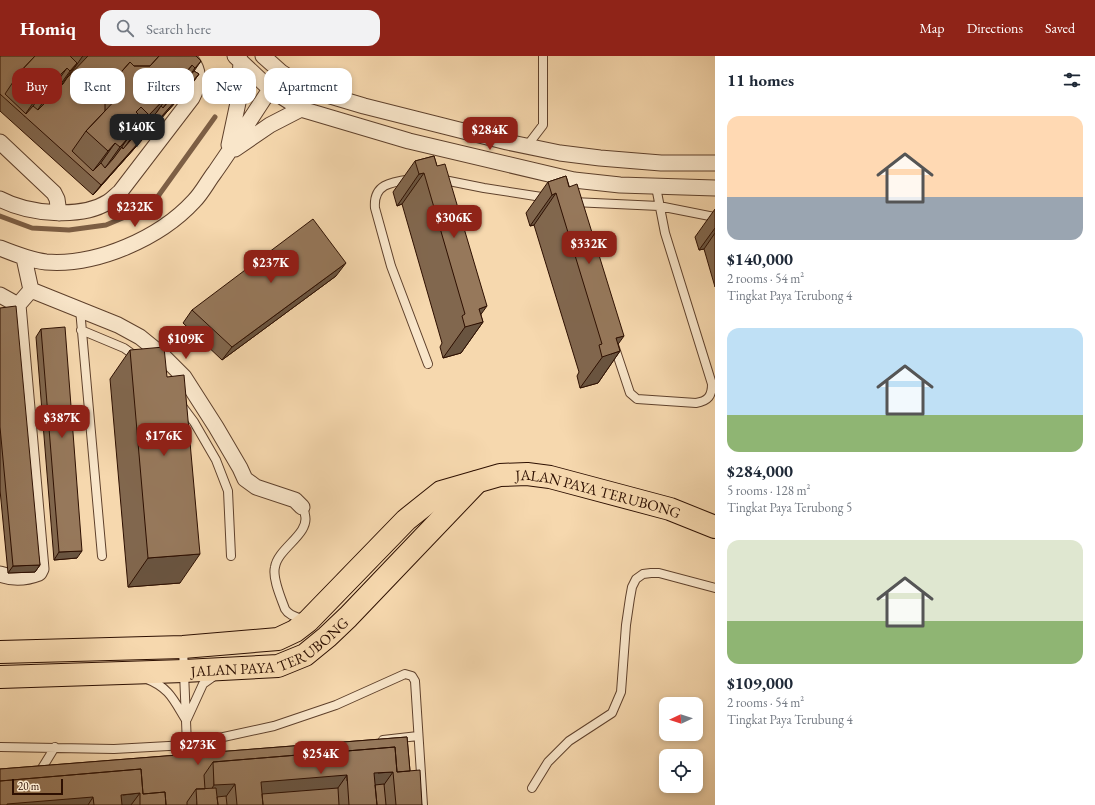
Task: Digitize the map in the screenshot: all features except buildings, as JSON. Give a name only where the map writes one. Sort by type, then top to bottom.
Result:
[{"type":"main road","name":"JALAN PAYA TERUBONG","points":[[0,652],[183,647],[278,639],[295,631],[308,620],[406,520],[442,492],[500,475],[527,474],[550,477],[670,508],[715,527]]},
{"type":"main road","name":"JALAN PAYA TERUBONG","points":[[0,677],[184,671],[278,666],[305,655],[348,617],[478,481]]},
{"type":"street","points":[[0,199],[21,208],[60,213],[86,210],[109,202],[120,192],[197,90],[197,70],[193,61],[187,56]]},
{"type":"street","points":[[263,56],[276,68]]},
{"type":"street","points":[[238,59],[264,83]]},
{"type":"street","points":[[225,158],[231,139],[239,98],[238,59]]},
{"type":"street","points":[[0,248],[24,258],[46,262],[72,262],[128,247],[168,224],[194,201],[225,158],[264,98]]},
{"type":"street","points":[[352,102],[560,153],[661,163],[715,163]]},
{"type":"street","points":[[292,104],[300,109],[409,141],[574,180],[620,185],[715,188]]},
{"type":"street","points":[[225,158],[250,138],[300,109]]},
{"type":"street","points":[[0,142],[54,193],[60,213]]},
{"type":"street","points":[[24,258],[31,290]]},
{"type":"street","points":[[0,574],[13,577],[24,577],[39,573],[41,569],[18,305],[31,290]]},
{"type":"street","points":[[31,290],[80,309],[140,337],[161,354],[184,377],[216,427],[245,479],[256,487],[294,500],[302,506]]},
{"type":"street","points":[[0,295],[18,305]]},
{"type":"lane","points":[[527,146],[543,125],[543,56]]},
{"type":"lane","points":[[417,178],[384,185],[377,192],[374,200],[391,266],[428,364]]},
{"type":"lane","points":[[432,178],[559,200]]},
{"type":"lane","points":[[611,336],[628,389],[633,397],[642,400],[696,403],[703,402],[709,398],[712,391],[712,384],[665,232],[656,187]]},
{"type":"lane","points":[[569,209],[566,201],[659,206],[715,217]]},
{"type":"lane","points":[[80,309],[102,556]]},
{"type":"lane","points":[[81,330],[124,348],[143,362]]},
{"type":"lane","points":[[174,396],[194,422],[216,460],[228,491],[231,556]]},
{"type":"lane","points":[[302,506],[306,516],[305,526],[283,551],[274,567],[275,578],[287,613],[308,620]]},
{"type":"lane","points":[[532,788],[548,762],[569,741],[612,713],[621,692],[630,598],[636,579],[643,574],[651,572],[660,573],[715,588]]},
{"type":"lane","points":[[183,647],[187,745]]},
{"type":"lane","points":[[186,721],[203,684],[225,669]]},
{"type":"lane","points":[[126,673],[156,683],[166,690],[186,721]]},
{"type":"lane","points":[[0,746],[114,748],[187,745],[274,726],[336,705],[405,674],[412,676],[415,681],[423,805]]},
{"type":"lane","points":[[378,741],[418,736]]},
{"type":"lane","points":[[31,779],[38,775],[55,747]]},
{"type":"waterway","points":[[0,216],[32,228],[69,230],[106,225],[151,206],[215,117]]}]
